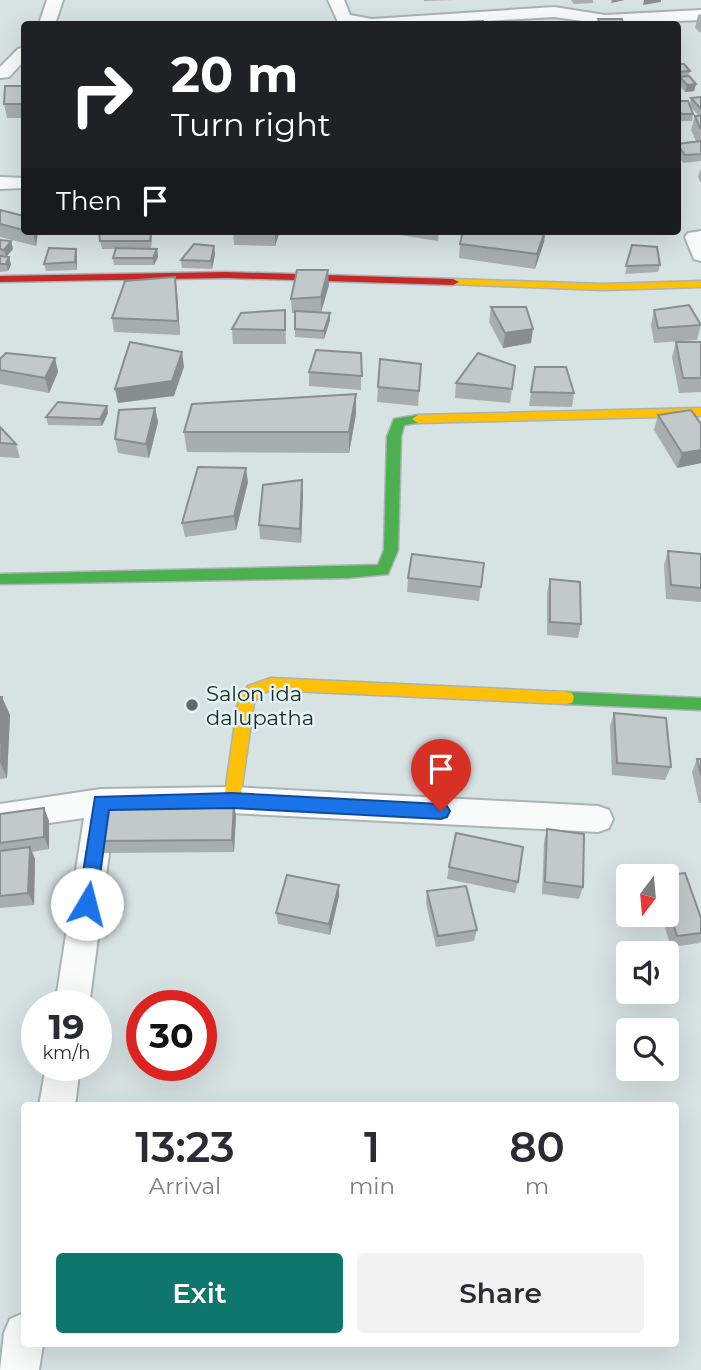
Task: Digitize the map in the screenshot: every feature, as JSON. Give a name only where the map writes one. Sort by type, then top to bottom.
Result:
[{"type":"street","points":[[48,21],[55,0]]},
{"type":"street","points":[[335,0],[344,19],[355,21]]},
{"type":"street","points":[[418,21],[554,12],[605,20],[701,15]]},
{"type":"street","points":[[0,96],[2,73],[21,55]]},
{"type":"street","points":[[0,183],[21,183]]},
{"type":"street","points":[[701,236],[695,237],[701,255]]},
{"type":"street","points":[[0,279],[226,275],[603,287],[701,284]]},
{"type":"street","points":[[0,579],[347,573],[383,570],[391,550],[394,438],[400,422],[419,419],[701,412]]},
{"type":"street","points":[[232,800],[246,702],[254,690],[271,684],[701,704]]},
{"type":"street","points":[[0,817],[101,802],[232,800],[598,819]]},
{"type":"street","points":[[74,990],[101,802]]},
{"type":"street","points":[[58,1102],[61,1081]]},
{"type":"street","points":[[19,1370],[22,1347]]},
{"type":"building","points":[[598,19],[622,21],[599,21]]},
{"type":"building","points":[[681,64],[684,64],[690,71],[681,72]]},
{"type":"building","points":[[689,76],[696,84],[687,85],[681,77]]},
{"type":"building","points":[[5,86],[21,86],[21,104],[4,104]]},
{"type":"building","points":[[701,97],[701,109],[691,98]]},
{"type":"building","points":[[681,101],[688,101],[693,114],[681,114]]},
{"type":"building","points":[[695,116],[701,116],[701,128],[700,128]]},
{"type":"building","points":[[701,141],[701,154],[685,155],[681,144]]},
{"type":"building","points":[[0,210],[21,215],[21,229],[0,224]]},
{"type":"building","points":[[99,235],[151,235],[150,241],[100,241]]},
{"type":"building","points":[[462,235],[544,235],[537,254],[460,244]]},
{"type":"building","points":[[0,240],[11,241],[4,250],[0,249]]},
{"type":"building","points":[[194,244],[214,246],[211,261],[181,260]]},
{"type":"building","points":[[632,245],[657,247],[660,265],[626,266]]},
{"type":"building","points":[[49,248],[76,249],[75,262],[44,264]]},
{"type":"building","points":[[116,248],[157,249],[153,258],[113,258]]},
{"type":"building","points":[[0,256],[9,257],[6,264],[0,264]]},
{"type":"building","points":[[297,270],[328,270],[321,297],[291,299]]},
{"type":"building","points":[[175,277],[178,321],[112,318],[125,281]]},
{"type":"building","points":[[689,305],[701,325],[658,328],[654,310]]},
{"type":"building","points":[[491,307],[526,307],[533,329],[505,333]]},
{"type":"building","points":[[285,310],[285,330],[232,329],[241,313]]},
{"type":"building","points":[[295,311],[330,313],[324,331],[295,329]]},
{"type":"building","points":[[130,342],[182,352],[172,381],[115,389]]},
{"type":"building","points":[[676,342],[701,342],[701,378],[683,378]]},
{"type":"building","points":[[316,350],[361,353],[362,376],[309,372]]},
{"type":"building","points":[[6,353],[55,358],[45,378],[0,370],[0,359]]},
{"type":"building","points":[[478,353],[515,366],[512,389],[456,383]]},
{"type":"building","points":[[380,359],[421,364],[419,391],[378,387]]},
{"type":"building","points":[[535,367],[566,367],[574,393],[531,392]]},
{"type":"building","points":[[356,394],[349,432],[184,432],[192,404]]},
{"type":"building","points":[[58,402],[107,406],[100,419],[46,417]]},
{"type":"building","points":[[155,408],[146,444],[115,439],[119,410]]},
{"type":"building","points":[[691,410],[701,424],[701,450],[682,453],[658,415]]},
{"type":"building","points":[[0,427],[16,444],[0,443]]},
{"type":"building","points":[[198,467],[246,468],[234,516],[182,523]]},
{"type":"building","points":[[302,480],[300,529],[259,525],[263,485]]},
{"type":"building","points":[[668,551],[701,554],[701,588],[671,585]]},
{"type":"building","points":[[412,554],[484,563],[481,587],[408,578]]},
{"type":"building","points":[[550,579],[580,582],[581,624],[550,622]]},
{"type":"building","points":[[0,697],[2,697],[0,744]]},
{"type":"building","points":[[614,713],[666,718],[671,767],[617,763]]},
{"type":"building","points":[[697,759],[701,759],[701,775]]},
{"type":"building","points":[[234,803],[232,840],[96,841],[102,804]]},
{"type":"building","points":[[44,808],[44,837],[0,843],[0,814]]},
{"type":"building","points":[[547,829],[584,834],[583,887],[545,882]]},
{"type":"building","points":[[456,833],[523,847],[518,882],[449,867]]},
{"type":"building","points":[[30,847],[28,893],[0,896],[0,851]]},
{"type":"building","points":[[685,873],[701,918],[701,933],[677,936],[674,928],[679,928],[679,874]]},
{"type":"building","points":[[287,875],[339,885],[329,924],[276,913]]},
{"type":"building","points":[[466,886],[477,930],[438,936],[427,891]]},
{"type":"traffic: fast","points":[[0,579],[347,573],[383,570],[391,550],[394,437],[399,422],[418,419]]},
{"type":"traffic: fast","points":[[566,698],[701,704]]},
{"type":"traffic: slow","points":[[453,282],[603,287],[701,284]]},
{"type":"traffic: slow","points":[[418,419],[701,412]]},
{"type":"traffic: slow","points":[[232,800],[246,702],[254,690],[271,684],[566,698]]},
{"type":"traffic: jam","points":[[0,279],[226,275],[453,282]]},
{"type":"place","name":"Salon ida dalupatha","points":[[192,705]]},
{"type":"route","points":[[87,904],[101,802],[232,800],[441,811]]}]
